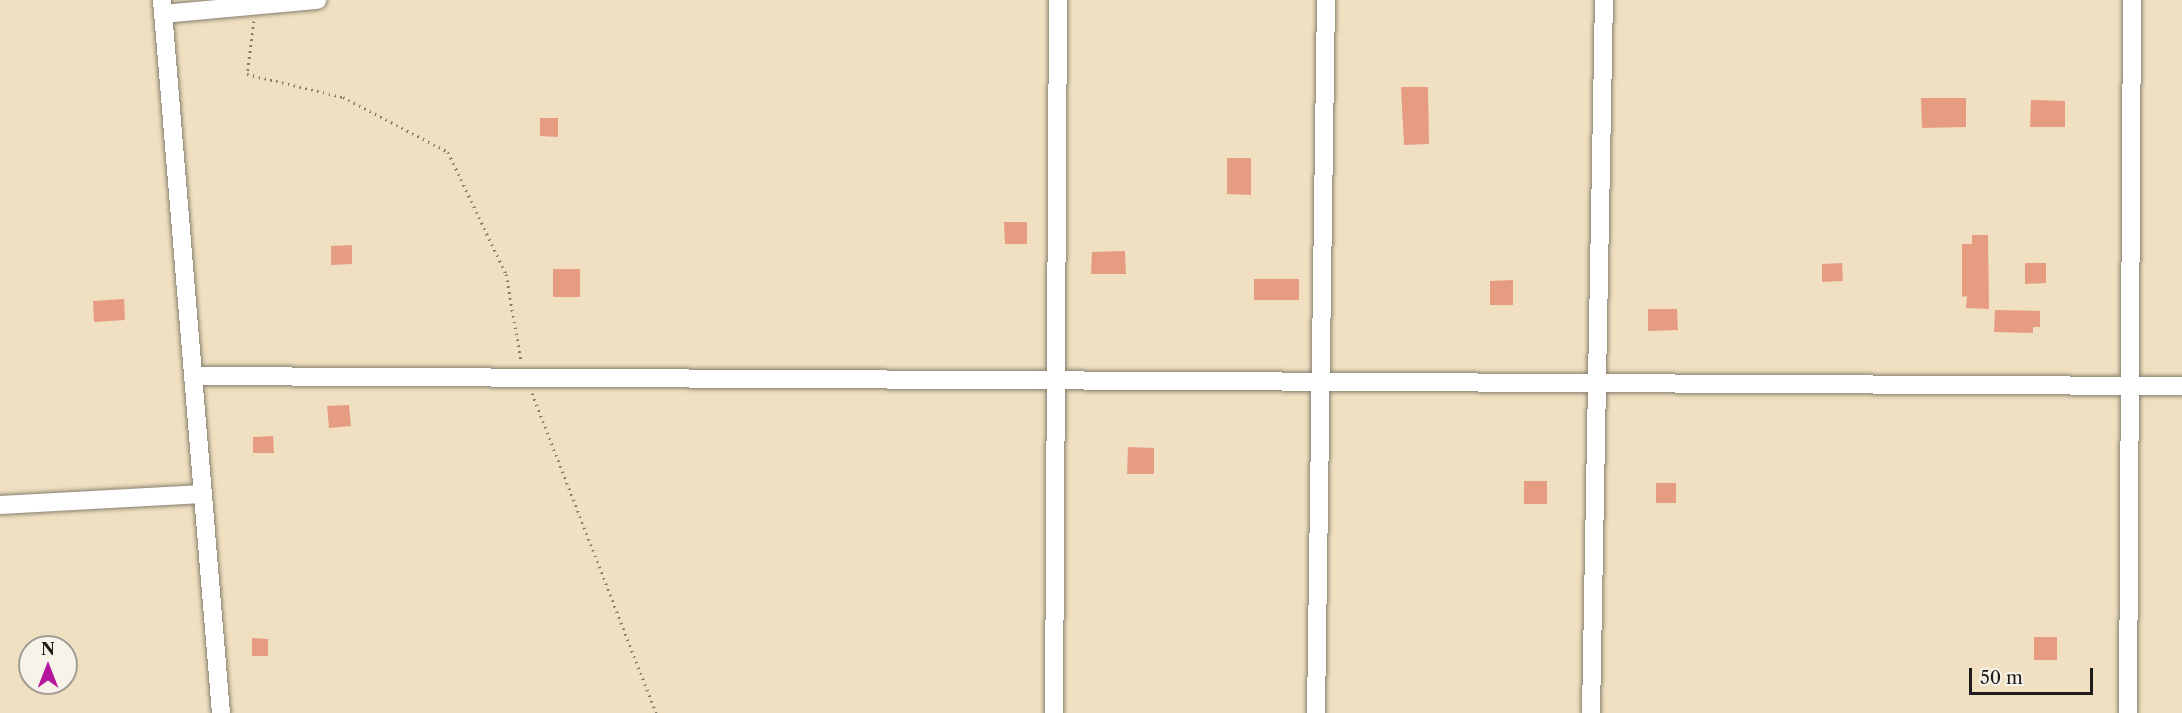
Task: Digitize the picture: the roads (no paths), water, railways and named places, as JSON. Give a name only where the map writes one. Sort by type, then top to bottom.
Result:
[{"type":"street","points":[[221,713],[163,7],[256,5],[317,0]]},
{"type":"street","points":[[1054,713],[1058,0]]},
{"type":"street","points":[[1316,713],[1326,0]]},
{"type":"street","points":[[1591,713],[1604,0]]},
{"type":"street","points":[[2128,713],[2132,0]]},
{"type":"street","points":[[193,376],[2182,386]]},
{"type":"street","points":[[0,505],[203,494]]}]
